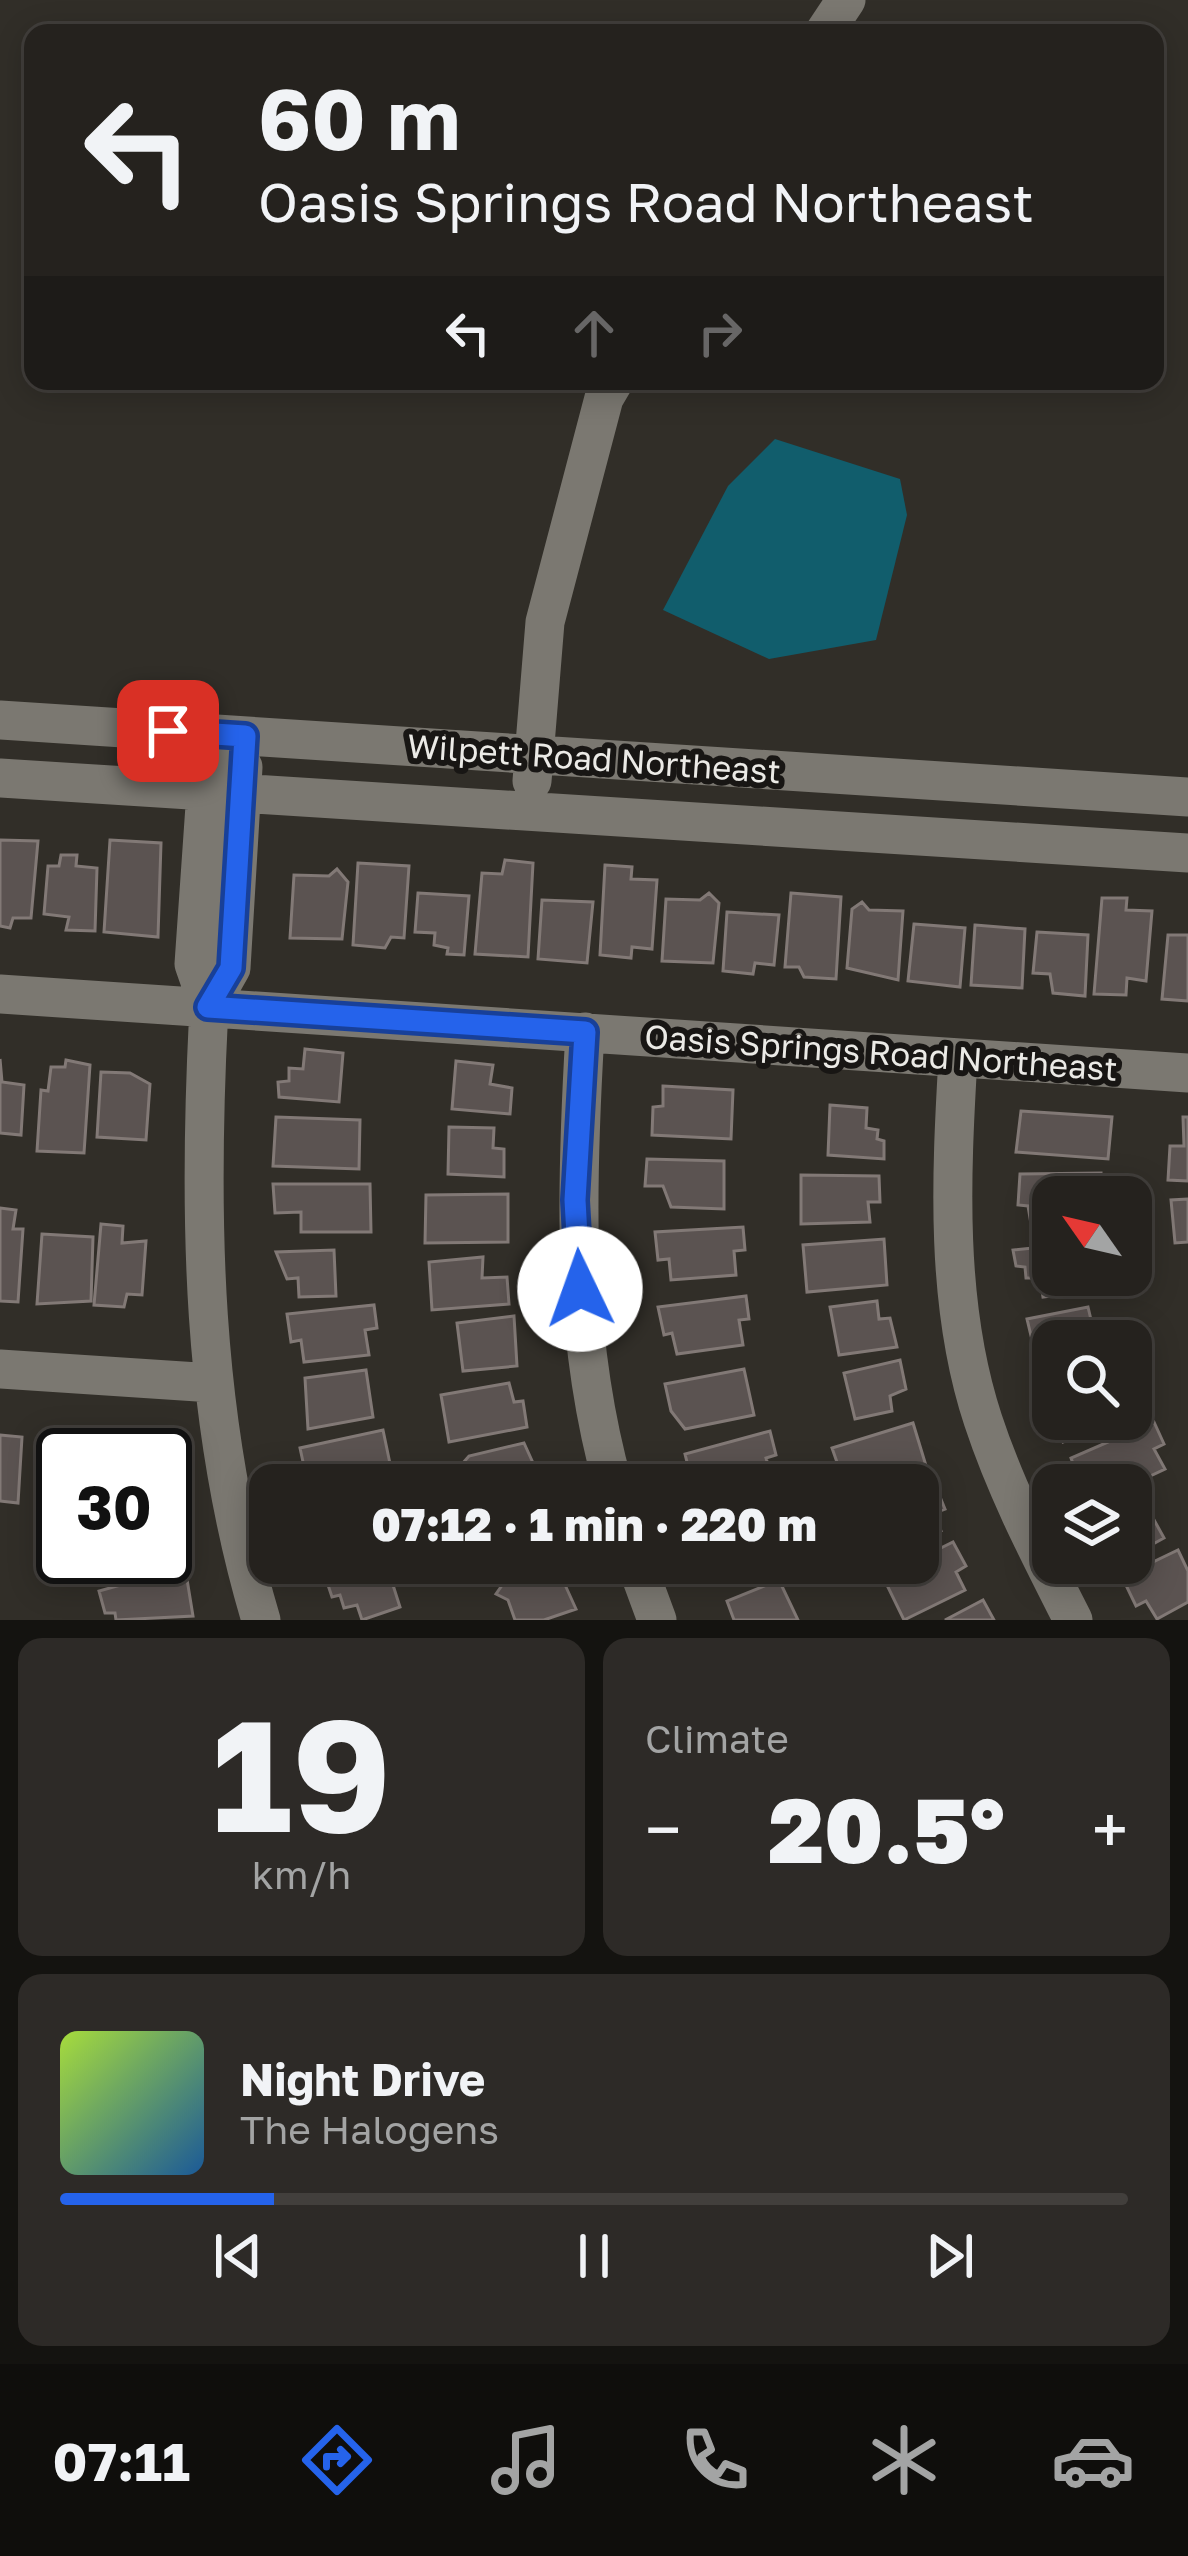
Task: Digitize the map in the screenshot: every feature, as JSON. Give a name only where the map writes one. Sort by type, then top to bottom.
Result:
[{"type":"street","points":[[532,810],[532,754],[545,622],[609,390]]},
{"type":"street","name":"Wilpett Road Northeast","points":[[0,720],[1188,797]]},
{"type":"street","points":[[227,735],[224,793],[194,964],[208,1007],[202,1270],[230,1495],[261,1620]]},
{"type":"street","name":"Wilpett Road Northeast","points":[[0,778],[1188,853]]},
{"type":"street","name":"Oasis Springs Road Northeast","points":[[0,994],[1188,1073]]},
{"type":"street","points":[[585,1032],[575,1200],[582,1333],[609,1464]]},
{"type":"street","points":[[958,1058],[950,1188],[960,1307],[981,1417],[1017,1509],[1073,1620]]},
{"type":"street","points":[[0,1369],[214,1383]]},
{"type":"street","points":[[643,1584],[657,1620]]},
{"type":"water","points":[[775,439],[900,479],[907,515],[876,640],[769,659],[663,610],[728,486]]},
{"type":"building","points":[[0,840],[38,841],[31,918],[13,918],[10,928],[0,926]]},
{"type":"building","points":[[110,840],[161,843],[158,937],[104,932]]},
{"type":"building","points":[[61,855],[77,855],[76,866],[97,868],[95,931],[66,930],[69,917],[44,914],[48,866],[59,866]]},
{"type":"building","points":[[505,860],[533,863],[528,957],[475,954],[482,873],[502,874]]},
{"type":"building","points":[[358,863],[409,866],[404,938],[391,937],[385,948],[353,945]]},
{"type":"building","points":[[605,865],[632,867],[631,879],[657,880],[652,949],[632,947],[631,958],[600,955]]},
{"type":"building","points":[[337,869],[348,882],[342,939],[290,938],[294,875],[329,876]]},
{"type":"building","points":[[418,893],[469,896],[464,955],[447,954],[448,948],[434,945],[435,933],[415,932]]},
{"type":"building","points":[[709,893],[719,903],[713,963],[662,961],[666,899],[700,900]]},
{"type":"building","points":[[791,893],[841,897],[836,979],[804,977],[799,967],[785,967]]},
{"type":"building","points":[[1102,898],[1127,898],[1126,910],[1152,911],[1146,981],[1127,978],[1126,995],[1094,994]]},
{"type":"building","points":[[542,900],[593,902],[587,963],[538,959]]},
{"type":"building","points":[[862,902],[869,910],[903,911],[898,980],[847,968],[852,909]]},
{"type":"building","points":[[727,912],[779,915],[774,965],[755,963],[753,974],[723,971]]},
{"type":"building","points":[[914,924],[965,928],[960,987],[908,981]]},
{"type":"building","points":[[975,925],[1025,929],[1022,988],[971,985]]},
{"type":"building","points":[[1037,932],[1088,935],[1085,996],[1053,993],[1050,974],[1033,973]]},
{"type":"building","points":[[1168,935],[1188,935],[1188,1001],[1162,999]]},
{"type":"building","points":[[305,1049],[343,1053],[339,1102],[279,1097],[278,1082],[289,1081],[289,1068],[303,1069]]},
{"type":"building","points":[[0,1059],[2,1082],[24,1085],[21,1135],[0,1133]]},
{"type":"building","points":[[66,1060],[90,1065],[84,1153],[37,1151],[41,1090],[48,1091],[51,1067],[65,1067]]},
{"type":"building","points":[[456,1061],[493,1065],[490,1084],[512,1088],[510,1114],[452,1109]]},
{"type":"building","points":[[101,1072],[130,1073],[150,1084],[146,1140],[97,1137]]},
{"type":"building","points":[[663,1086],[733,1090],[731,1139],[652,1135],[653,1107],[663,1106]]},
{"type":"building","points":[[830,1105],[867,1108],[866,1128],[878,1130],[877,1139],[884,1141],[884,1159],[828,1155]]},
{"type":"building","points":[[1021,1111],[1112,1117],[1108,1159],[1016,1152]]},
{"type":"building","points":[[276,1117],[360,1120],[359,1169],[273,1166]]},
{"type":"building","points":[[1183,1117],[1188,1117],[1188,1181],[1168,1180],[1170,1146],[1184,1146]]},
{"type":"building","points":[[449,1127],[494,1128],[493,1148],[504,1149],[504,1177],[448,1174]]},
{"type":"building","points":[[647,1159],[724,1161],[724,1209],[671,1207],[663,1186],[645,1186]]},
{"type":"building","points":[[1020,1174],[1101,1176],[1032,1176],[1031,1224],[1028,1206],[1018,1205]]},
{"type":"building","points":[[801,1175],[879,1176],[880,1202],[868,1202],[870,1222],[801,1224]]},
{"type":"building","points":[[273,1184],[370,1184],[371,1232],[301,1232],[301,1212],[275,1213]]},
{"type":"building","points":[[508,1194],[508,1242],[425,1243],[426,1195]]},
{"type":"building","points":[[1188,1199],[1188,1242],[1175,1243],[1171,1200]]},
{"type":"building","points":[[0,1208],[16,1210],[13,1229],[23,1229],[18,1302],[0,1301]]},
{"type":"building","points":[[101,1224],[123,1226],[122,1243],[146,1241],[142,1295],[127,1294],[124,1307],[94,1305]]},
{"type":"building","points":[[743,1227],[745,1250],[734,1251],[736,1275],[671,1280],[669,1259],[658,1260],[655,1232]]},
{"type":"building","points":[[42,1234],[93,1237],[91,1301],[37,1304]]},
{"type":"building","points":[[884,1239],[887,1285],[807,1292],[803,1245]]},
{"type":"building","points":[[1032,1248],[1032,1278],[1026,1278],[1025,1267],[1016,1266],[1013,1250]]},
{"type":"building","points":[[334,1250],[336,1296],[299,1297],[298,1278],[287,1279],[276,1252]]},
{"type":"building","points":[[483,1257],[482,1278],[507,1277],[509,1304],[432,1310],[429,1262]]},
{"type":"building","points":[[746,1296],[749,1319],[739,1320],[743,1345],[677,1354],[672,1333],[664,1335],[658,1307]]},
{"type":"building","points":[[877,1301],[879,1319],[890,1318],[897,1347],[839,1355],[830,1307]]},
{"type":"building","points":[[374,1305],[377,1328],[365,1330],[369,1355],[304,1362],[301,1340],[291,1342],[287,1314]]},
{"type":"building","points":[[1088,1307],[1091,1320],[1032,1320],[1032,1340],[1027,1319]]},
{"type":"building","points":[[514,1316],[517,1366],[463,1371],[457,1323]]},
{"type":"building","points":[[900,1360],[906,1389],[890,1396],[892,1411],[855,1419],[844,1373]]},
{"type":"building","points":[[744,1369],[754,1415],[685,1429],[671,1411],[665,1384]]},
{"type":"building","points":[[366,1370],[373,1417],[308,1429],[305,1378]]},
{"type":"building","points":[[509,1383],[514,1402],[523,1401],[527,1427],[449,1442],[441,1395]]},
{"type":"building","points":[[913,1423],[925,1464],[838,1464],[832,1448]]},
{"type":"building","points":[[1152,1423],[1164,1444],[1154,1449],[1165,1469],[1152,1475],[1152,1464],[1073,1464],[1071,1458],[1112,1440],[1152,1440]]},
{"type":"building","points":[[383,1430],[390,1464],[303,1464],[300,1448]]},
{"type":"building","points":[[770,1431],[776,1455],[766,1458],[768,1464],[688,1464],[685,1454]]},
{"type":"building","points":[[0,1435],[22,1437],[18,1503],[0,1501]]},
{"type":"building","points":[[524,1443],[534,1464],[462,1464],[469,1456]]},
{"type":"building","points":[[1152,1516],[1164,1538],[1152,1545]]},
{"type":"building","points":[[953,1542],[966,1566],[956,1572],[965,1590],[904,1620],[886,1584],[939,1584],[939,1549]]},
{"type":"building","points":[[1178,1550],[1188,1571],[1188,1602],[1157,1619],[1146,1601],[1136,1606],[1125,1584],[1152,1584],[1152,1563]]},
{"type":"building","points":[[124,1584],[188,1584],[193,1616],[116,1620],[115,1613],[105,1613],[99,1591]]},
{"type":"building","points":[[328,1584],[393,1584],[400,1607],[362,1620],[357,1605],[344,1608],[340,1595],[332,1597]]},
{"type":"building","points":[[503,1584],[565,1584],[576,1609],[544,1620],[515,1620],[508,1600],[496,1594]]},
{"type":"building","points":[[781,1584],[798,1620],[734,1620],[727,1601]]},
{"type":"building","points":[[983,1600],[994,1620],[945,1620]]},
{"type":"route","points":[[168,731],[245,736],[231,968],[208,1007],[585,1032],[575,1200],[580,1289]]}]
